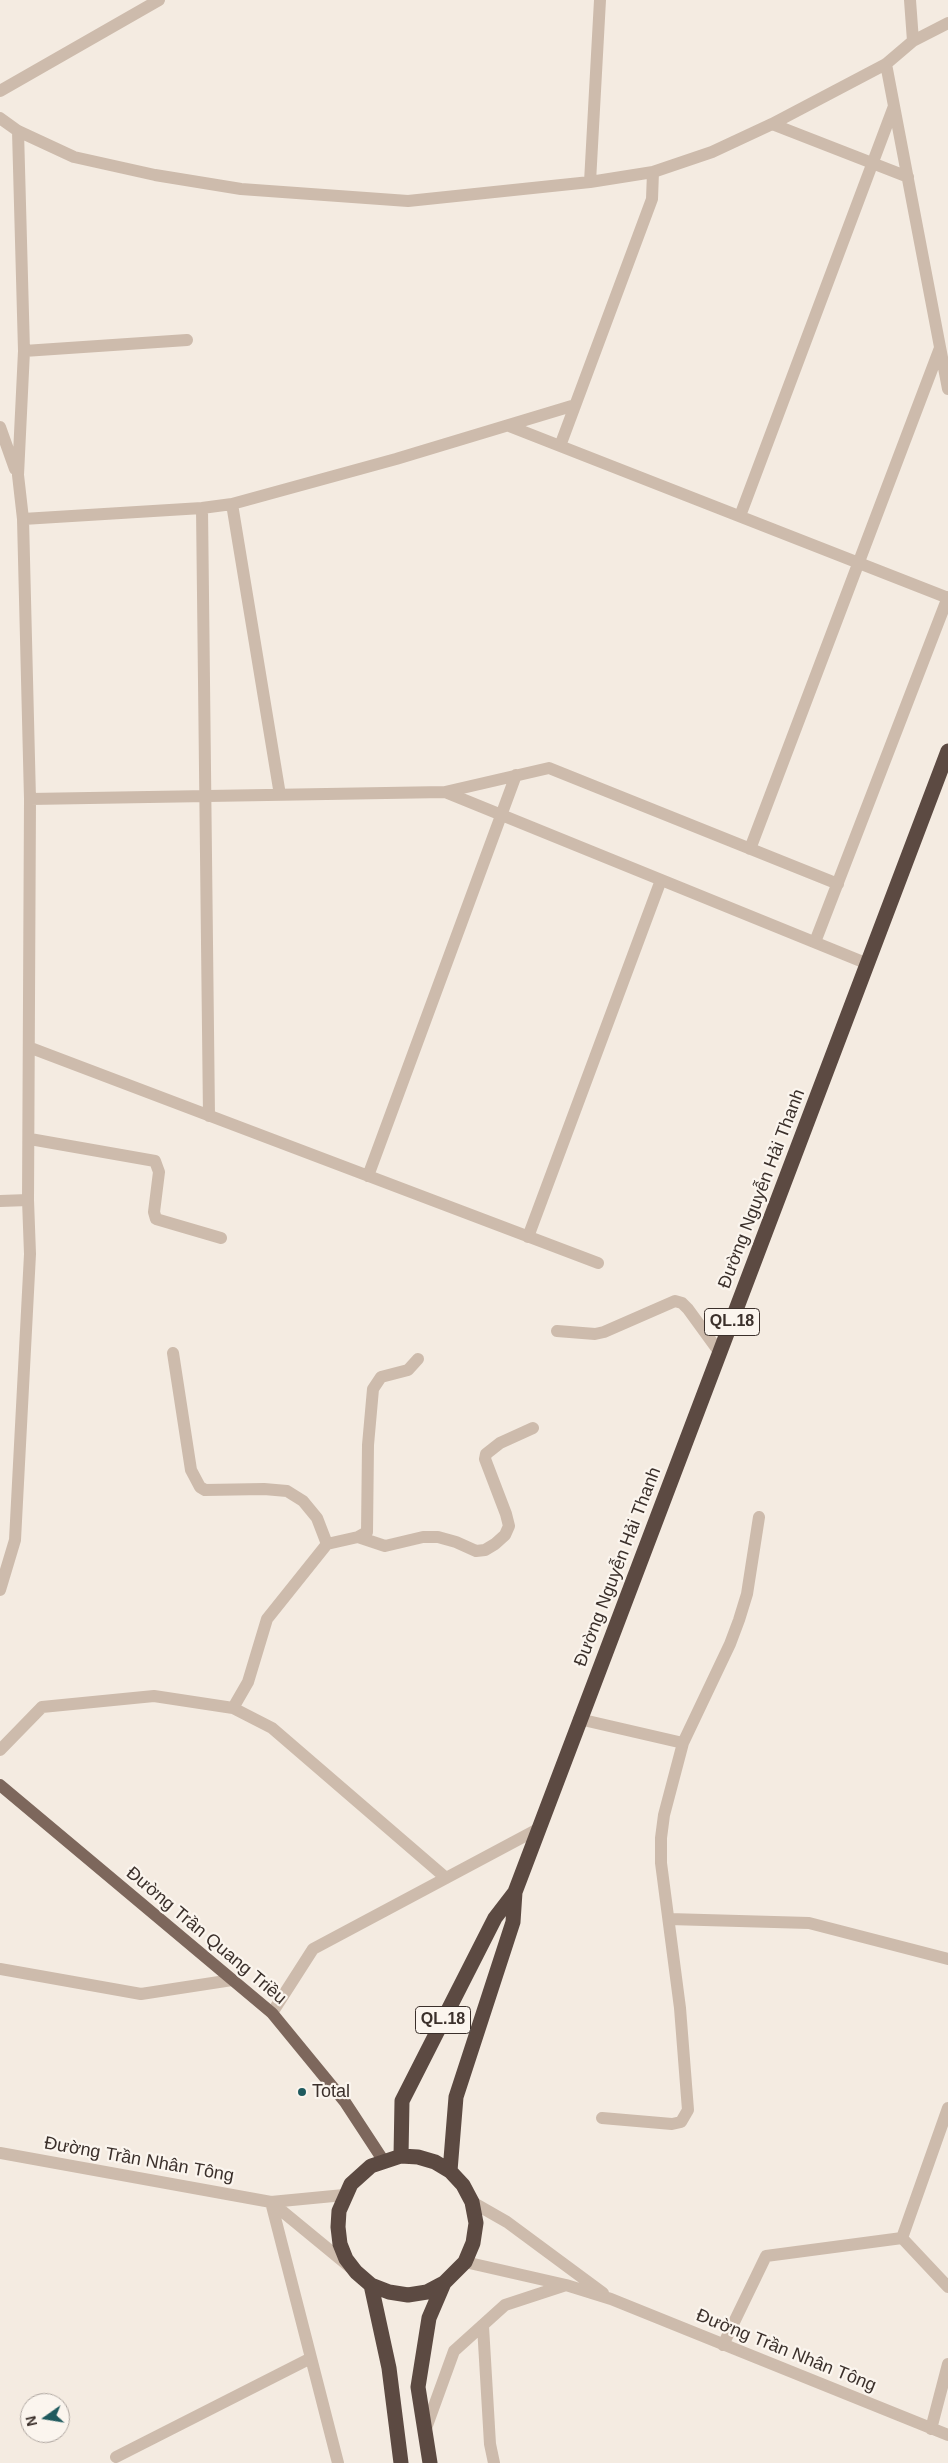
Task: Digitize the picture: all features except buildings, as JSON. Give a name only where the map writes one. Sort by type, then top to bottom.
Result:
[{"type":"highway","name":"Đường Nguyễn Hải Thanh","points":[[450,2171],[456,2097],[513,1922],[515,1892],[948,751]]},
{"type":"highway","name":"Đường Nguyễn Hải Thanh","points":[[401,2156],[402,2101],[495,1918],[515,1892]]},
{"type":"highway","points":[[401,2156],[418,2157],[435,2162],[450,2171],[463,2185],[472,2202],[476,2223],[473,2243],[465,2262],[444,2283],[427,2292],[408,2295],[389,2292],[371,2284],[356,2272],[346,2259],[340,2244],[338,2227],[339,2211],[344,2195],[360,2174],[383,2160],[401,2156]]},
{"type":"highway","points":[[430,2463],[418,2387],[429,2318],[444,2283]]},
{"type":"highway","points":[[371,2284],[389,2368],[401,2463]]},
{"type":"main road","name":"Đường Trần Quang Triều","points":[[0,1785],[272,2013],[345,2102],[383,2160]]},
{"type":"street","points":[[0,91],[159,0]]},
{"type":"street","points":[[590,182],[600,0]]},
{"type":"street","points":[[910,0],[913,42]]},
{"type":"street","points":[[0,118],[18,131],[74,157],[155,175],[241,189],[408,201],[590,182],[653,172],[712,152],[772,124],[886,64],[913,42],[948,23]]},
{"type":"street","points":[[886,64],[948,389]]},
{"type":"street","points":[[740,516],[894,106]]},
{"type":"street","points":[[772,124],[908,177]]},
{"type":"street","points":[[0,1590],[14,1540],[30,1264],[28,1200],[30,1139],[30,799],[23,519],[18,475],[24,351],[18,131]]},
{"type":"street","points":[[560,446],[652,199],[653,172]]},
{"type":"street","points":[[24,351],[187,340]]},
{"type":"street","points":[[750,849],[940,348]]},
{"type":"street","points":[[23,519],[202,508],[232,504],[509,426],[576,405]]},
{"type":"street","points":[[0,426],[18,475]]},
{"type":"street","points":[[509,426],[948,598],[815,942]]},
{"type":"street","points":[[232,504],[280,795]]},
{"type":"street","points":[[202,508],[209,1116]]},
{"type":"street","points":[[30,799],[445,792],[549,768],[838,884]]},
{"type":"street","points":[[368,1176],[516,775]]},
{"type":"street","points":[[445,792],[868,964]]},
{"type":"street","points":[[528,1237],[661,880]]},
{"type":"street","points":[[30,1048],[598,1263]]},
{"type":"street","points":[[30,1139],[155,1160],[158,1172],[154,1212],[156,1220],[221,1238]]},
{"type":"street","points":[[0,1201],[28,1200]]},
{"type":"street","points":[[556,1331],[595,1334],[604,1332],[675,1302],[682,1303],[688,1309],[720,1353]]},
{"type":"street","points":[[173,1352],[191,1470],[200,1487],[205,1490],[264,1489],[287,1491],[303,1501],[317,1518],[327,1544]]},
{"type":"street","points":[[233,1708],[248,1682],[267,1618],[327,1544],[358,1537],[367,1532],[368,1445],[373,1389],[381,1377],[408,1370],[418,1359]]},
{"type":"street","points":[[358,1537],[384,1546],[423,1537],[438,1537],[476,1551],[485,1550],[495,1544],[505,1535],[509,1526],[485,1459],[486,1454],[500,1443],[533,1428]]},
{"type":"street","points":[[602,2118],[672,2124],[680,2122],[685,2118],[688,2110],[681,2018],[661,1863],[661,1838],[664,1815],[683,1743],[740,1620],[747,1594],[759,1518]]},
{"type":"street","points":[[0,1750],[42,1707],[154,1696],[233,1708],[272,1728],[446,1878]]},
{"type":"street","points":[[579,1720],[683,1743]]},
{"type":"street","points":[[272,2013],[313,1949],[538,1829]]},
{"type":"street","points":[[669,1919],[809,1923],[948,1959]]},
{"type":"street","points":[[0,1970],[141,1994],[232,1980]]},
{"type":"street","points":[[902,2238],[948,2108]]},
{"type":"street","name":"Đường Trần Nhân Tông","points":[[0,2153],[271,2202],[344,2195]]},
{"type":"street","points":[[271,2202],[338,2463]]},
{"type":"street","name":"Đường Trần Nhân Tông","points":[[271,2202],[356,2272]]},
{"type":"street","name":"Đường Trần Nhân Tông","points":[[472,2202],[507,2222],[611,2299]]},
{"type":"street","points":[[902,2238],[948,2287]]},
{"type":"street","points":[[723,2345],[766,2256],[902,2238]]},
{"type":"street","name":"Đường Trần Nhân Tông","points":[[465,2262],[566,2285],[611,2299],[948,2435]]},
{"type":"street","points":[[425,2431],[454,2351],[504,2305],[566,2285]]},
{"type":"street","points":[[483,2326],[490,2444],[494,2463]]},
{"type":"street","points":[[116,2457],[311,2358]]},
{"type":"street","points":[[931,2429],[948,2364]]},
{"type":"place","name":"Total","points":[[302,2092]]}]
